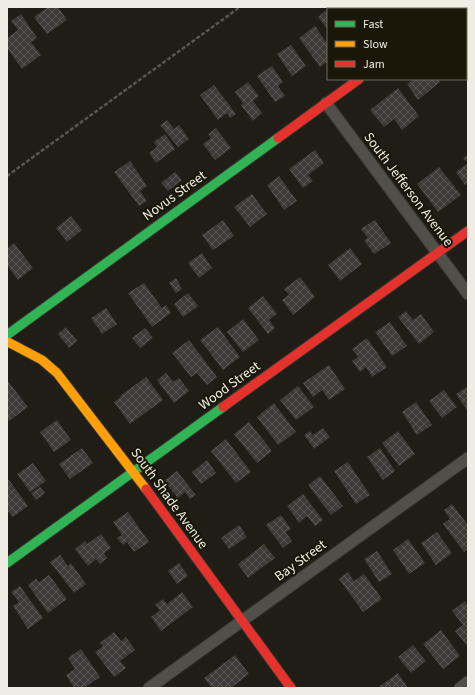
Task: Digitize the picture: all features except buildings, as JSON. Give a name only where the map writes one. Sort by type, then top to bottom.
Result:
[{"type":"street","name":"Novus Street","points":[[7,339],[358,80]]},
{"type":"street","name":"South Jefferson Avenue","points":[[326,103],[468,294]]},
{"type":"street","name":"Wood Street","points":[[7,563],[468,231]]},
{"type":"street","name":"South Shade Avenue","points":[[7,339],[38,358],[57,373],[133,471],[291,688]]},
{"type":"street","name":"Bay Street","points":[[149,688],[468,458]]},
{"type":"street","points":[[460,688],[468,682]]},
{"type":"path","points":[[7,176],[240,7]]},
{"type":"traffic: fast","points":[[7,335],[278,138]]},
{"type":"traffic: fast","points":[[7,563],[223,407]]},
{"type":"traffic: slow","points":[[8,342],[42,360],[57,373],[146,489]]},
{"type":"traffic: jam","points":[[278,138],[358,80]]},
{"type":"traffic: jam","points":[[223,407],[468,231]]},
{"type":"traffic: jam","points":[[146,489],[291,688]]}]
